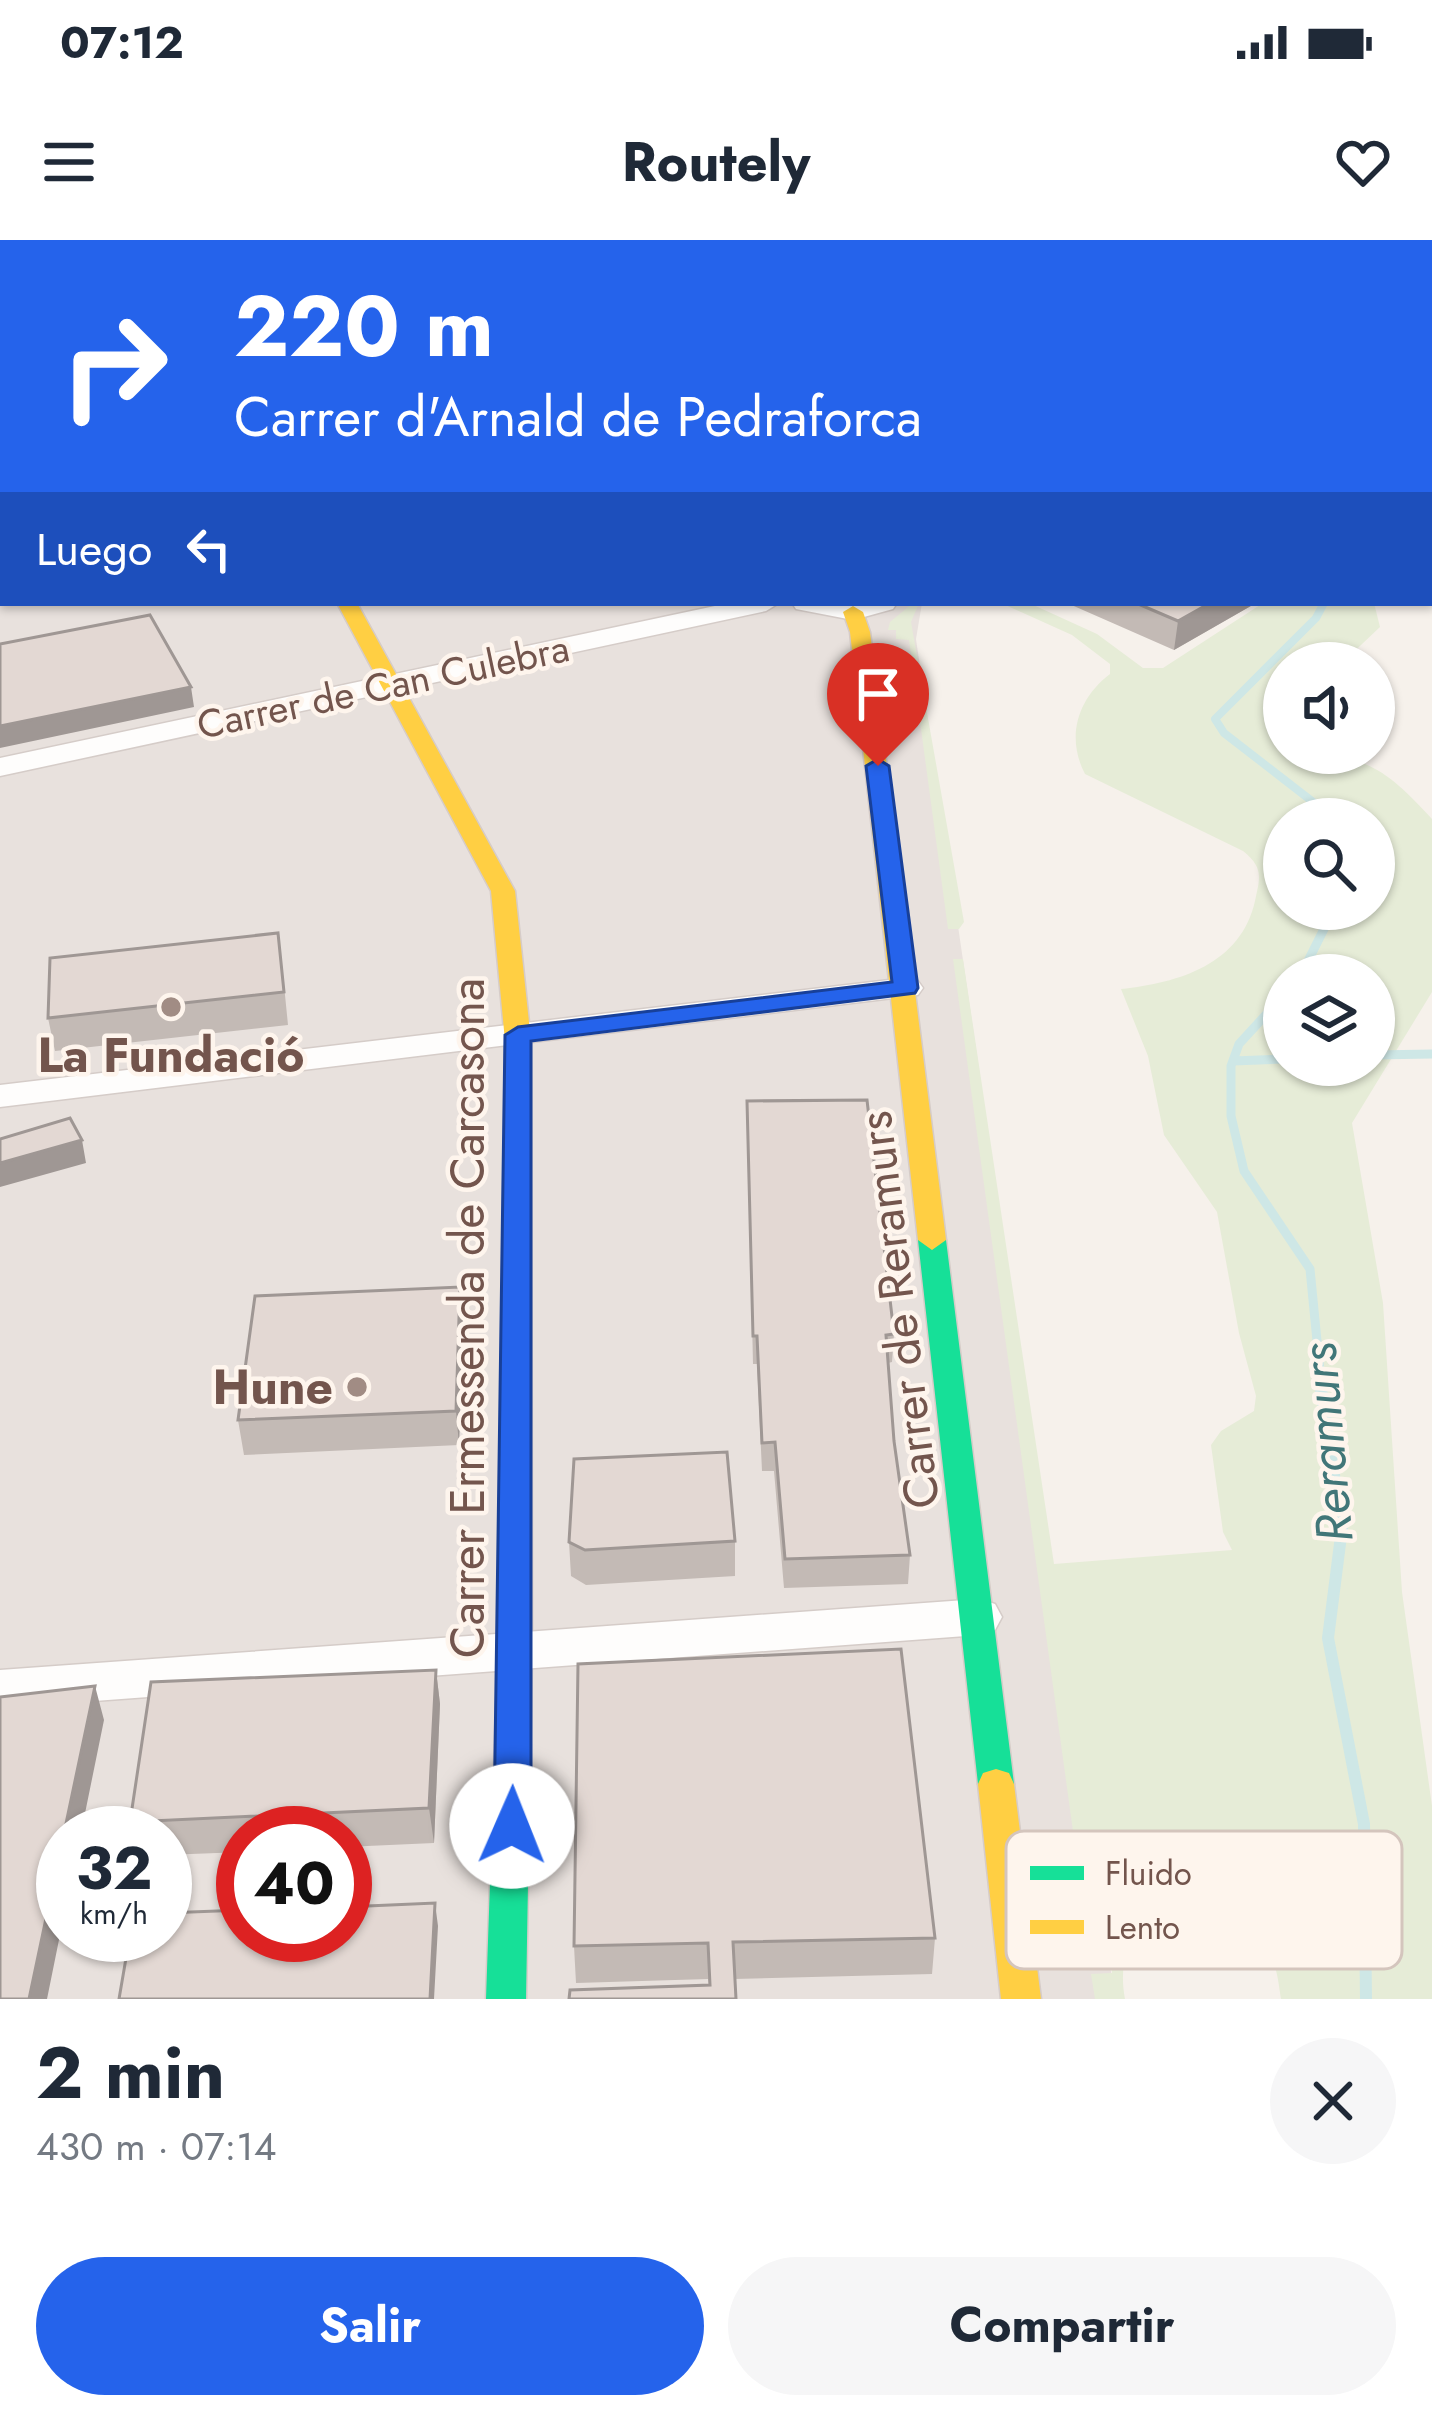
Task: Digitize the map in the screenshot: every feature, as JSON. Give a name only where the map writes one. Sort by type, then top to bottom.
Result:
[{"type":"street","name":"Carrer Ermessenda de Carcasona","points":[[349,606],[503,891],[518,1035],[515,1651],[506,1999]]},
{"type":"street","name":"Carrer de Can Culebra","points":[[0,767],[752,606]]},
{"type":"street","points":[[821,606],[853,612],[874,606]]},
{"type":"street","name":"Carrer de Reramurs","points":[[853,612],[860,632],[906,988],[1006,1859]]},
{"type":"street","points":[[0,1096],[906,988]]},
{"type":"street","points":[[0,1689],[980,1617]]},
{"type":"street","name":"Carrer de Reramurs","points":[[1018,1969],[1021,1999]]},
{"type":"shaded area","points":[[0,606],[922,606],[916,639],[1090,1831],[1006,1831],[1006,1969],[1111,1969],[1115,1999],[0,1999]]},
{"type":"green space","points":[[909,606],[918,606],[911,622],[964,922],[959,929],[948,929],[909,640],[896,639],[896,630],[888,630],[890,622]]},
{"type":"green space","points":[[1008,606],[1036,606],[1097,634],[1143,668],[1163,668],[1258,606],[1375,606],[1380,627],[1364,642],[1263,642],[1263,774],[1383,774],[1432,819],[1432,992],[1395,1053],[1395,954],[1263,954],[1263,1086],[1375,1086],[1352,1123],[1383,1303],[1402,1592],[1432,1806],[1432,1999],[1281,1999],[1275,1969],[1402,1969],[1402,1831],[1073,1831],[953,959],[963,959],[1054,1564],[1232,1550],[1223,1532],[1211,1445],[1221,1431],[1254,1411],[1256,1396],[1217,1212],[1164,1135],[1148,1056],[1121,989],[1185,975],[1222,955],[1248,923],[1259,879],[1257,868],[1243,851],[1085,774],[1076,747],[1078,720],[1090,695],[1110,674],[1110,664],[1072,635]]},
{"type":"green space","points":[[1123,1969],[1125,1999],[1095,1999],[1091,1974]]},
{"type":"building","points":[[1143,606],[1205,606],[1178,621]]},
{"type":"building","points":[[150,615],[191,687],[0,726],[0,644]]},
{"type":"building","points":[[278,933],[284,992],[48,1018],[50,958]]},
{"type":"building","points":[[867,1100],[894,1334],[886,1335],[894,1441],[910,1555],[785,1559],[775,1442],[762,1443],[757,1336],[753,1336],[747,1101]]},
{"type":"building","points":[[70,1118],[82,1140],[0,1163],[0,1139]]},
{"type":"building","name":"Hune","points":[[460,1287],[456,1411],[238,1420],[255,1296]]},
{"type":"building","points":[[727,1452],[735,1541],[585,1550],[569,1542],[574,1459]]},
{"type":"building","points":[[901,1649],[935,1938],[733,1942],[736,1999],[569,1999],[570,1990],[710,1985],[708,1943],[574,1946],[578,1664]]},
{"type":"building","points":[[436,1670],[429,1808],[216,1806],[216,1818],[192,1819],[192,1806],[132,1806],[151,1682]]},
{"type":"building","points":[[95,1686],[70,1806],[36,1806],[37,1962],[29,1999],[0,1999],[0,1697]]},
{"type":"building","points":[[435,1903],[430,1999],[119,1999],[125,1962],[192,1962],[192,1912],[216,1911],[216,1962],[372,1962],[372,1906]]},
{"type":"waterway","name":"Reramurs","points":[[1308,798],[1224,733],[1215,719],[1316,618],[1322,606]]},
{"type":"waterway","name":"Reramurs","points":[[1312,954],[1324,930]]},
{"type":"waterway","name":"Reramurs","points":[[1263,1018],[1239,1044],[1231,1066],[1231,1116],[1244,1171],[1310,1269],[1322,1392]]},
{"type":"waterway","points":[[1395,1055],[1432,1054]]},
{"type":"waterway","points":[[1233,1061],[1263,1060]]},
{"type":"waterway","name":"Reramurs","points":[[1321,1389],[1342,1528],[1328,1638],[1364,1831]]},
{"type":"waterway","name":"Reramurs","points":[[1366,1969],[1366,1999]]},
{"type":"traffic: fast","points":[[506,1999],[515,1651],[518,1041]]},
{"type":"traffic: fast","points":[[932,1240],[996,1784]]},
{"type":"traffic: slow","points":[[349,606],[503,891],[518,1041]]},
{"type":"traffic: slow","points":[[853,612],[860,632],[932,1240]]},
{"type":"traffic: slow","points":[[996,1784],[1006,1870]]},
{"type":"traffic: slow","points":[[1018,1969],[1021,1999]]},
{"type":"place","name":"La Fundació","points":[[171,1007]]},
{"type":"place","name":"Hune","points":[[357,1387]]},
{"type":"route","points":[[512,1826],[518,1035],[906,988],[878,766]]}]
